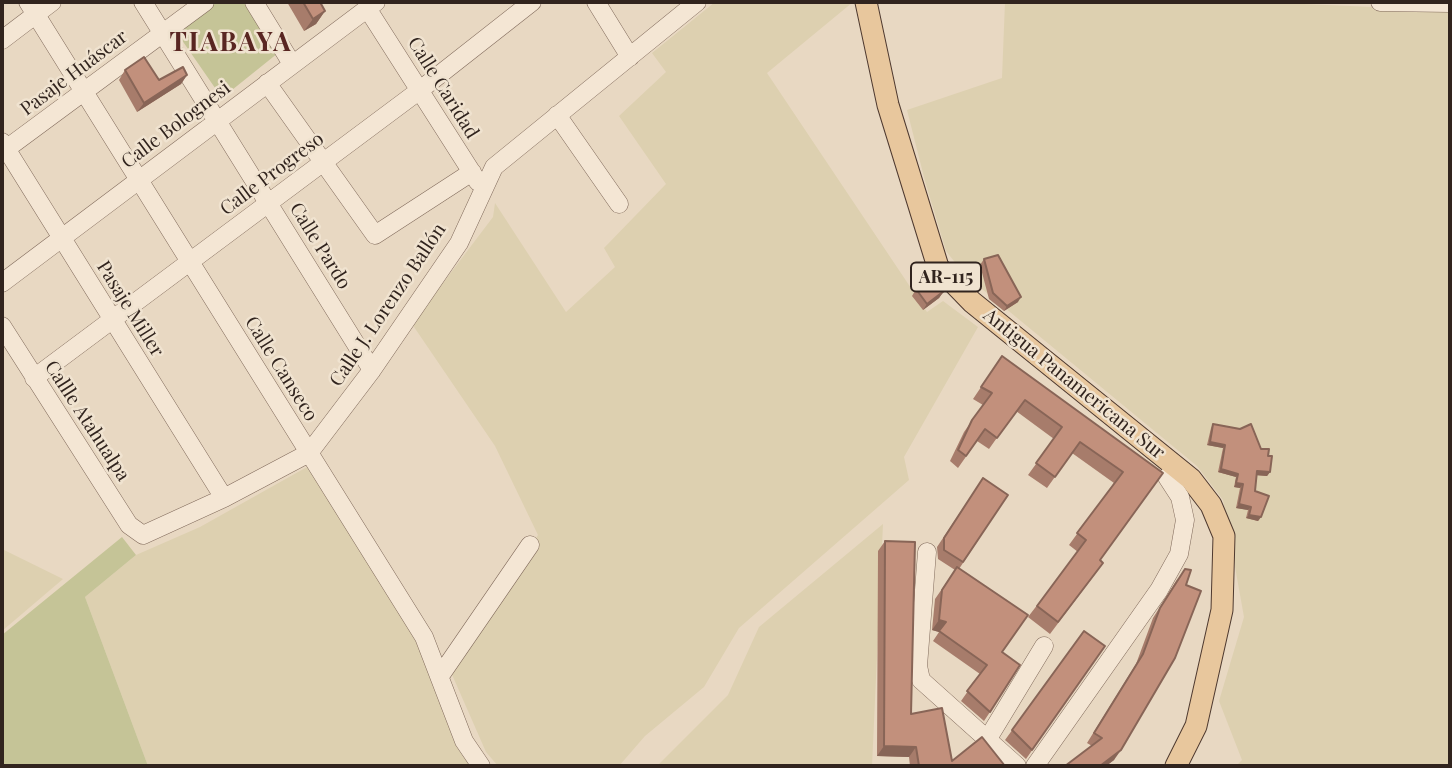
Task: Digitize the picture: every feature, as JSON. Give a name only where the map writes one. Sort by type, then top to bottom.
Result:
[{"type":"main road","name":"Antigua Panamericana Sur","points":[[866,2],[888,104],[938,267],[972,302],[1191,479],[1211,505],[1224,536],[1222,610],[1196,726],[1175,766]]},
{"type":"street","points":[[2,40],[32,8],[52,2]]},
{"type":"street","name":"Calle Pardo","points":[[142,2],[372,370]]},
{"type":"street","name":"Pasaje Huáscar","points":[[3,148],[205,2]]},
{"type":"street","points":[[254,2],[292,64]]},
{"type":"street","name":"Calle Progreso","points":[[34,378],[420,90],[532,2]]},
{"type":"street","points":[[596,2],[630,57]]},
{"type":"street","name":"Calle J. Lorenzo Ballón","points":[[143,535],[223,498],[309,453],[372,370],[459,243],[494,167],[697,2]]},
{"type":"street","points":[[1384,2],[1450,3]]},
{"type":"street","name":"Calle Bolognesi","points":[[2,283],[372,5]]},
{"type":"street","name":"Calle Caridad","points":[[372,5],[420,90],[483,190]]},
{"type":"street","name":"Calle Canseco","points":[[32,8],[424,637],[464,741],[481,766]]},
{"type":"street","points":[[267,83],[375,235],[472,172]]},
{"type":"street","points":[[557,116],[619,204]]},
{"type":"street","name":"Pasaje Miller","points":[[3,148],[223,498]]},
{"type":"street","name":"Callle Atahualpa","points":[[2,326],[128,525],[143,535]]},
{"type":"street","points":[[1035,766],[1159,590],[1180,554],[1185,520],[1180,497],[1167,477]]},
{"type":"street","points":[[440,676],[530,545]]},
{"type":"street","points":[[927,552],[918,666],[921,680],[1017,766]]},
{"type":"street","points":[[987,740],[1044,646]]},
{"type":"shaded area","points":[[715,2],[853,2],[767,73],[927,312],[943,301],[978,327],[904,457],[909,480],[739,628],[704,687],[645,736],[619,766],[498,766],[486,752],[450,670],[538,535],[495,446],[412,324],[493,217],[495,203],[566,312],[615,267],[604,248],[666,184],[619,116],[666,72],[652,53]]},
{"type":"shaded area","points":[[1005,2],[1258,2],[1396,8],[1450,7],[1450,766],[1236,766],[1242,760],[1219,701],[1244,617],[1223,500],[1197,466],[965,275],[946,251],[907,110],[1002,78]]},
{"type":"shaded area","points":[[307,467],[424,649],[476,766],[148,766],[85,597],[136,555],[200,527]]},
{"type":"shaded area","points":[[883,524],[872,766],[657,766],[728,695],[759,627]]},
{"type":"shaded area","points":[[2,549],[63,579],[2,631]]},
{"type":"green space","points":[[217,2],[252,2],[283,49],[222,98],[177,33]]},
{"type":"green space","points":[[122,537],[136,555],[85,597],[148,766],[2,766],[2,635]]},
{"type":"building","points":[[303,2],[320,2],[325,11],[313,19]]},
{"type":"building","points":[[144,57],[159,80],[183,67],[187,75],[144,103],[125,70]]},
{"type":"building","points":[[998,255],[1021,297],[1007,306],[993,293],[984,259]]},
{"type":"building","points":[[933,277],[944,291],[927,304],[916,289]]},
{"type":"building","points":[[1002,356],[1163,473],[1100,560],[1103,563],[1058,622],[1037,606],[1086,540],[1077,533],[1123,472],[1080,442],[1055,477],[1036,463],[1062,427],[1025,400],[997,438],[985,429],[966,456],[958,450],[972,420],[992,393],[981,387]]},
{"type":"building","points":[[1213,424],[1240,429],[1251,424],[1261,449],[1269,449],[1268,456],[1272,456],[1270,472],[1257,471],[1255,491],[1269,496],[1261,517],[1249,515],[1251,507],[1239,504],[1243,484],[1236,483],[1238,474],[1221,469],[1225,445],[1210,442]]},
{"type":"building","points":[[983,478],[1008,495],[963,562],[944,550],[944,538]]},
{"type":"building","points":[[885,541],[915,542],[911,714],[942,708],[952,761],[982,737],[1005,766],[919,766],[916,747],[884,746]]},
{"type":"building","points":[[957,567],[1028,615],[1002,652],[1020,665],[990,712],[967,691],[987,665],[939,631],[946,622],[939,620],[942,590]]},
{"type":"building","points":[[1185,569],[1191,570],[1186,585],[1201,591],[1175,658],[1121,750],[1100,766],[1065,766],[1102,738],[1094,733],[1143,654],[1160,608]]},
{"type":"building","points":[[1084,631],[1105,646],[1032,750],[1012,730]]},
{"type":"district","name":"TIABAYA","points":[[231,43]]}]
